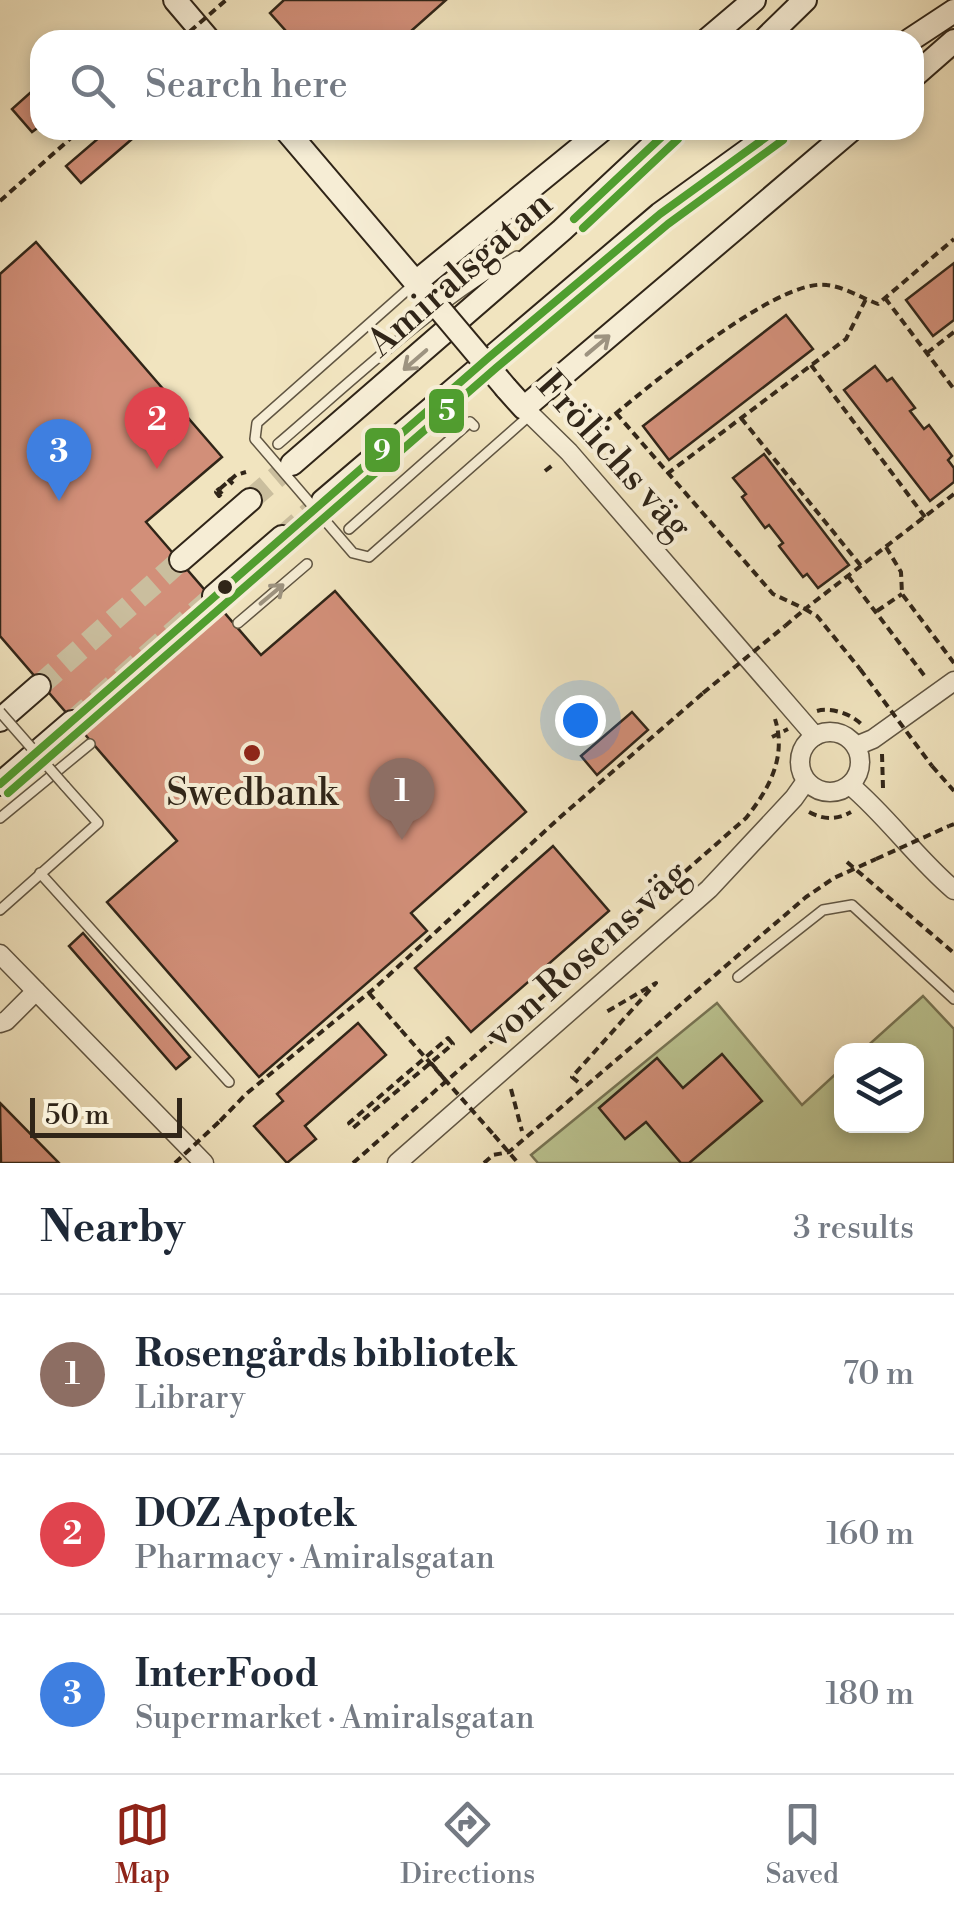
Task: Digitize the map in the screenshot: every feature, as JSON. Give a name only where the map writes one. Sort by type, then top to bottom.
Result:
[{"type":"main road","points":[[175,0],[200,30]]},
{"type":"main road","points":[[719,30],[754,0]]},
{"type":"main road","points":[[774,30],[805,0]]},
{"type":"main road","points":[[924,31],[954,11]]},
{"type":"main road","points":[[924,67],[954,41]]},
{"type":"main road","name":"Frölichs väg","points":[[295,140],[527,412]]},
{"type":"main road","points":[[421,288],[591,140]]},
{"type":"main road","name":"Amiralsgatan","points":[[292,464],[562,230],[657,140]]},
{"type":"main road","points":[[323,502],[660,214],[762,140]]},
{"type":"main road","points":[[527,412],[840,140]]},
{"type":"main road","points":[[181,560],[242,492]]},
{"type":"main road","points":[[214,596],[282,537]]},
{"type":"main road","points":[[0,716],[39,686]]},
{"type":"main road","points":[[0,784],[72,722]]},
{"type":"street","name":"Frölichs väg","points":[[527,412],[569,452],[814,736]]},
{"type":"street","points":[[865,742],[838,732],[814,736],[802,751],[801,772],[822,792],[850,785],[860,766],[865,742],[954,681]]},
{"type":"street","name":"von Rosens väg","points":[[397,1163],[710,889],[806,780]]},
{"type":"street","points":[[850,785],[954,890]]},
{"type":"street","points":[[0,954],[204,1163]]},
{"type":"street","points":[[0,1023],[6,1022],[36,990]]},
{"type":"lane","points":[[278,444],[425,318],[477,279],[562,230]]},
{"type":"lane","points":[[421,288],[257,423],[255,439],[354,552],[369,557],[527,412]]},
{"type":"lane","points":[[348,529],[470,422],[474,426]]},
{"type":"lane","points":[[238,624],[307,564]]},
{"type":"lane","points":[[0,716],[98,823],[0,910]]},
{"type":"lane","points":[[0,818],[90,744]]},
{"type":"lane","points":[[40,872],[229,1082]]},
{"type":"lane","points":[[738,977],[823,910],[852,905],[954,998]]},
{"type":"path","points":[[192,30],[226,0]]},
{"type":"path","points":[[0,201],[69,140]]},
{"type":"path","points":[[545,471],[758,306],[792,291],[826,284],[878,304],[954,240]]},
{"type":"path","points":[[885,298],[954,389]]},
{"type":"path","points":[[668,474],[846,339],[866,300]]},
{"type":"path","points":[[927,353],[954,332]]},
{"type":"path","points":[[812,365],[925,516]]},
{"type":"path","points":[[616,413],[773,594],[818,616],[954,791]]},
{"type":"path","points":[[740,418],[861,566]]},
{"type":"path","points":[[242,492],[228,478],[217,488],[222,494],[216,492],[236,475],[246,472]]},
{"type":"path","points":[[175,1163],[246,1094],[369,993],[557,820],[703,693],[954,494]]},
{"type":"path","points":[[886,546],[901,572],[902,594],[954,663]]},
{"type":"path","points":[[848,576],[930,683]]},
{"type":"path","points":[[875,612],[902,594]]},
{"type":"path","points":[[728,661],[741,675]]},
{"type":"path","points":[[772,737],[820,709],[836,711],[858,720],[865,742],[884,758],[884,787],[842,817],[822,819],[794,798]]},
{"type":"path","points":[[353,1163],[746,818],[768,782],[780,734],[775,718]]},
{"type":"path","points":[[484,1163],[493,1155],[508,1152],[806,897],[854,869],[952,825]]},
{"type":"path","points":[[846,862],[954,953]]},
{"type":"path","points":[[578,1082],[572,1076],[656,982],[606,1012]]},
{"type":"path","points":[[369,993],[518,1163]]},
{"type":"path","points":[[448,1038],[452,1044],[353,1128],[349,1123],[426,1057],[448,1038]]},
{"type":"path","points":[[430,1064],[446,1082]]},
{"type":"path","points":[[511,1089],[522,1131]]},
{"type":"green space","points":[[923,996],[954,1029],[954,1163],[538,1163],[531,1155],[717,1003],[802,1105],[834,1075],[834,1133],[924,1133],[924,1043],[871,1043]]},
{"type":"building","points":[[284,0],[446,0],[412,30],[285,30],[270,13]]},
{"type":"building","points":[[30,93],[30,130],[12,109]]},
{"type":"building","points":[[96,140],[131,140],[81,183],[66,166]]},
{"type":"building","points":[[36,242],[222,457],[146,522],[261,655],[335,591],[526,812],[411,913],[427,931],[259,1077],[107,902],[177,841],[0,636],[0,274]]},
{"type":"building","points":[[954,263],[954,320],[933,336],[906,300]]},
{"type":"building","points":[[786,315],[813,349],[669,460],[643,426]]},
{"type":"building","points":[[875,366],[887,381],[892,378],[915,408],[910,411],[924,429],[929,425],[952,456],[948,460],[954,468],[954,482],[930,501],[844,390]]},
{"type":"building","points":[[764,454],[849,565],[818,588],[807,574],[803,577],[779,546],[783,543],[769,525],[765,528],[733,478]]},
{"type":"building","points":[[632,712],[648,730],[597,775],[581,756]]},
{"type":"building","points":[[553,846],[609,911],[471,1032],[415,968]]},
{"type":"building","points":[[83,933],[190,1057],[176,1069],[69,946]]},
{"type":"building","points":[[358,1023],[386,1055],[305,1126],[316,1139],[287,1163],[254,1126],[283,1101],[277,1094]]},
{"type":"building","points":[[722,1054],[762,1101],[689,1163],[681,1163],[646,1122],[625,1139],[599,1108],[657,1058],[683,1088]]},
{"type":"building","points":[[0,1103],[59,1163],[1,1163]]},
{"type":"tunnel","points":[[250,500],[292,464]]},
{"type":"tunnel","points":[[282,537],[323,501]]},
{"type":"tunnel","points":[[39,686],[181,560]]},
{"type":"tunnel","points":[[72,722],[214,596]]},
{"type":"transit line","name":"9","points":[[574,219],[658,140]]},
{"type":"transit line","name":"5","points":[[583,228],[677,140]]},
{"type":"transit line","name":"9","points":[[0,784],[488,358],[660,214],[762,140]]},
{"type":"transit line","name":"5","points":[[8,793],[496,368],[668,224],[783,140]]},
{"type":"place","name":"DOZ Apotek","points":[[157,469]]},
{"type":"place","name":"InterFood","points":[[59,501]]},
{"type":"place","name":"Swedbank","points":[[252,753]]},
{"type":"place","name":"Rosengårds bibliotek","points":[[402,840]]}]
